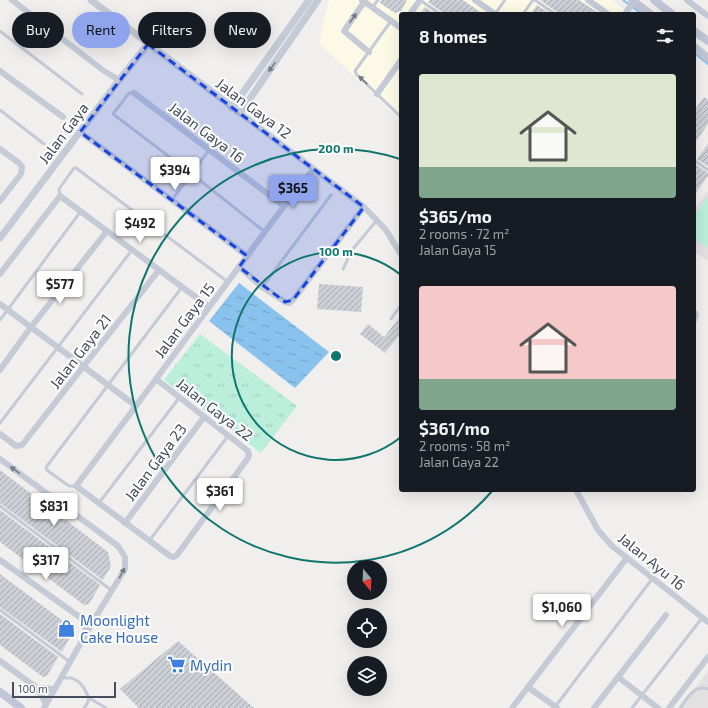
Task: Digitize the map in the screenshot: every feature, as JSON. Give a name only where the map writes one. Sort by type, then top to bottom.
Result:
[{"type":"main road","points":[[654,0],[669,12]]},
{"type":"main road","points":[[633,1],[647,12]]},
{"type":"main road","points":[[696,32],[708,41]]},
{"type":"main road","points":[[696,49],[708,58]]},
{"type":"main road","points":[[0,692],[21,708]]},
{"type":"street","points":[[12,0],[104,71],[119,80]]},
{"type":"street","name":"Jalan Gaya 12","points":[[91,0],[138,36]]},
{"type":"street","points":[[232,108],[309,0]]},
{"type":"street","points":[[240,114],[318,0]]},
{"type":"street","points":[[411,12],[420,0]]},
{"type":"street","points":[[475,0],[492,12]]},
{"type":"street","points":[[588,0],[605,12]]},
{"type":"street","points":[[687,0],[708,16]]},
{"type":"street","points":[[369,52],[344,31],[363,1],[399,26]]},
{"type":"street","points":[[626,12],[633,1]]},
{"type":"street","name":"Jalan Gaya","points":[[0,238],[145,48]]},
{"type":"street","name":"Jalan Gaya 12","points":[[153,48],[364,207],[386,230],[399,252]]},
{"type":"street","points":[[377,94],[399,63]]},
{"type":"street","points":[[0,71],[63,117]]},
{"type":"street","name":"Jalan Gaya 16","points":[[134,93],[284,206]]},
{"type":"street","points":[[80,132],[248,256]]},
{"type":"street","points":[[0,149],[22,167],[21,174],[0,201]]},
{"type":"street","name":"Jalan Gaya 15","points":[[76,486],[284,206],[313,170]]},
{"type":"street","points":[[0,274],[60,196],[209,307]]},
{"type":"street","points":[[238,268],[262,287],[289,303],[293,300],[364,207]]},
{"type":"street","points":[[0,370],[31,327],[107,231]]},
{"type":"street","name":"Jalan Gaya 21","points":[[0,434],[16,446],[22,445],[159,270]]},
{"type":"street","points":[[0,304],[136,406]]},
{"type":"street","name":"Jalan Gaya 22","points":[[76,486],[172,557],[177,555],[249,456],[248,451],[156,379]]},
{"type":"street","name":"Jalan Gaya 23","points":[[125,523],[204,417]]},
{"type":"street","points":[[0,459],[118,546],[124,557],[125,569],[86,632],[45,706]]},
{"type":"street","name":"Jalan Ayu 16","points":[[577,492],[598,530],[612,546],[626,559],[708,622]]},
{"type":"street","points":[[512,708],[626,559]]},
{"type":"street","points":[[0,560],[81,618],[86,632]]},
{"type":"street","points":[[594,708],[666,615]]},
{"type":"street","points":[[81,618],[95,618]]},
{"type":"street","points":[[669,708],[708,657]]},
{"type":"street","points":[[0,661],[37,688],[45,706]]},
{"type":"street","points":[[618,676],[658,708]]},
{"type":"street","points":[[528,686],[555,708]]},
{"type":"street","points":[[37,688],[54,689]]},
{"type":"lane","points":[[372,8],[378,0]]},
{"type":"lane","points":[[420,0],[437,12]]},
{"type":"lane","points":[[496,12],[505,0]]},
{"type":"lane","points":[[525,12],[534,0],[552,12]]},
{"type":"lane","points":[[391,21],[356,73],[399,115]]},
{"type":"lane","points":[[0,31],[82,94]]},
{"type":"lane","points":[[134,93],[129,93],[113,114],[265,232]]},
{"type":"lane","points":[[0,110],[44,144]]},
{"type":"lane","points":[[172,200],[209,150]]},
{"type":"lane","points":[[696,161],[708,170]]},
{"type":"lane","points":[[60,196],[59,189],[74,168],[76,168],[228,282]]},
{"type":"lane","points":[[262,287],[331,195]]},
{"type":"lane","points":[[0,320],[81,211]]},
{"type":"lane","points":[[343,269],[352,250],[377,220]]},
{"type":"lane","points":[[0,423],[132,250]]},
{"type":"lane","points":[[76,486],[70,486],[48,472],[46,469],[47,466],[182,287]]},
{"type":"lane","points":[[391,319],[399,308]]},
{"type":"lane","points":[[99,503],[179,397]]},
{"type":"lane","points":[[149,541],[228,436]]},
{"type":"lane","points":[[0,506],[111,590]]},
{"type":"lane","points":[[555,708],[652,579]]},
{"type":"lane","points":[[0,610],[70,662]]},
{"type":"lane","points":[[632,708],[702,618]]},
{"type":"lane","points":[[60,678],[72,678],[79,682],[89,698],[106,708]]},
{"type":"lane","points":[[680,708],[693,691],[698,688],[708,689]]},
{"type":"lane","points":[[84,708],[89,698]]},
{"type":"highlighted area","points":[[148,44],[364,207],[293,300],[285,302],[239,267],[247,256],[80,132]]},
{"type":"shaded area","points":[[329,0],[611,0],[627,12],[399,12],[399,118],[319,43]]},
{"type":"shaded area","points":[[708,191],[708,261],[696,252],[696,207]]},
{"type":"shaded area","points":[[708,671],[708,708],[679,708]]},
{"type":"green space","points":[[708,197],[708,248],[696,239],[696,213]]},
{"type":"green space","points":[[200,334],[297,406],[261,453],[164,380]]},
{"type":"water","points":[[239,283],[329,352],[295,388],[209,321]]},
{"type":"building","points":[[381,0],[407,0],[401,11],[395,13],[380,3]]},
{"type":"building","points":[[430,0],[463,0],[480,12],[442,12],[428,2]]},
{"type":"building","points":[[540,0],[579,0],[597,12],[557,12]]},
{"type":"building","points":[[537,5],[547,12],[532,12]]},
{"type":"building","points":[[425,7],[432,12],[421,12]]},
{"type":"building","points":[[704,97],[708,100],[708,124],[696,141],[696,108]]},
{"type":"building","points":[[708,144],[708,166],[697,159]]},
{"type":"building","points":[[696,165],[708,173],[708,176],[696,192]]},
{"type":"building","points":[[319,284],[363,287],[361,312],[317,309]]},
{"type":"building","points":[[399,318],[399,336],[385,353],[360,334],[368,324],[384,337]]},
{"type":"building","points":[[0,470],[108,552],[111,566],[103,580],[0,503]]},
{"type":"building","points":[[0,510],[100,585],[89,604],[84,605],[0,542]]},
{"type":"building","points":[[0,574],[71,627],[72,633],[62,652],[0,607]]},
{"type":"building","points":[[0,614],[58,657],[47,676],[43,677],[0,645]]},
{"type":"building","name":"Mydin","points":[[178,641],[254,708],[139,708],[120,689]]},
{"type":"waterway","points":[[623,0],[639,12]]},
{"type":"waterway","points":[[696,55],[708,64]]},
{"type":"place","name":"Moonlight Cake House","points":[[67,629]]},
{"type":"place","name":"Mydin","points":[[177,665]]}]
